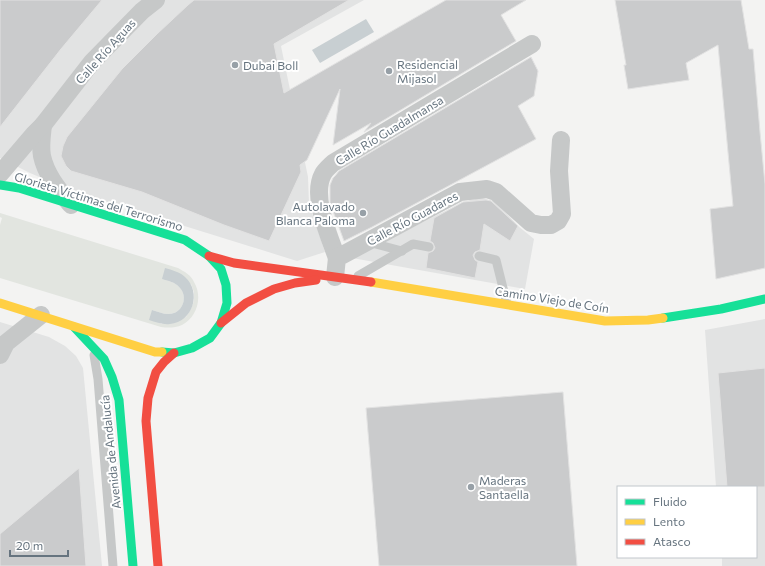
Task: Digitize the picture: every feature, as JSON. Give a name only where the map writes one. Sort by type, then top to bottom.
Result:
[{"type":"street","name":"Calle Río Aguas","points":[[1,174],[43,125],[92,62],[142,11],[156,0]]},
{"type":"street","name":"Calle Río Guadalmansa","points":[[337,258],[320,210],[318,190],[323,174],[333,163],[532,44]]},
{"type":"street","points":[[43,125],[41,142],[42,156],[47,171],[56,188],[71,205]]},
{"type":"street","name":"Calle Río Guadares","points":[[337,258],[460,192],[487,189],[496,192],[532,223],[551,225],[558,220],[562,214],[559,171],[561,140]]},
{"type":"street","points":[[1,174],[19,188]]},
{"type":"street","name":"Glorieta Víctimas del Terrorismo","points":[[0,303],[156,352],[174,353],[192,348],[210,338],[221,323],[227,303],[226,285],[221,269],[208,256],[186,240],[19,188]]},
{"type":"street","name":"Camino Viejo de Coín","points":[[208,256],[234,263],[354,279],[605,321],[648,320],[721,309],[765,299]]},
{"type":"street","points":[[335,277],[337,258]]},
{"type":"street","name":"Camino Viejo de Coín","points":[[221,323],[246,303],[274,289],[295,283],[335,277]]},
{"type":"street","points":[[0,355],[6,343],[41,316]]},
{"type":"street","name":"Avenida de Andalucía","points":[[74,326],[104,359],[112,377],[119,400],[132,566]]},
{"type":"street","points":[[158,566],[146,421],[148,398],[156,372],[174,353]]},
{"type":"lane","points":[[367,242],[402,251]]},
{"type":"lane","points":[[354,279],[413,244],[429,248]]},
{"type":"lane","points":[[479,256],[496,260],[506,304]]},
{"type":"lane","points":[[92,346],[98,379],[113,566]]},
{"type":"shaded area","points":[[0,0],[364,0],[281,46],[308,177],[309,204],[325,252],[297,261],[72,191],[0,158]]},
{"type":"shaded area","points":[[366,19],[374,32],[320,63],[312,50]]},
{"type":"shaded area","points":[[482,198],[496,202],[518,226],[534,239],[525,289],[352,258],[437,215],[470,200]]},
{"type":"shaded area","points":[[0,213],[178,268],[185,272],[193,280],[197,288],[198,300],[195,312],[182,325],[172,328],[161,327],[0,278],[0,225],[2,218],[0,217]],"holes":[[[162,279],[191,284],[194,292],[194,301],[186,317],[161,324],[152,310],[171,314],[178,311],[183,305],[184,301],[182,290],[177,285]]]},
{"type":"shaded area","points":[[165,268],[178,272],[185,277],[193,290],[194,298],[189,312],[184,318],[178,322],[170,324],[149,320],[152,310],[171,314],[178,311],[183,305],[184,297],[182,290],[176,284],[162,279]]},
{"type":"shaded area","points":[[765,319],[765,566],[722,566],[722,558],[757,558],[757,486],[716,486],[705,330]]},
{"type":"shaded area","points":[[0,322],[49,337],[65,346],[76,356],[83,368],[102,566],[0,566]]},
{"type":"building","points":[[0,0],[102,0],[61,49],[0,127]]},
{"type":"building","points":[[194,0],[349,0],[274,44],[284,93],[446,0],[526,0],[501,15],[516,41],[364,132],[371,123],[333,145],[340,89],[307,160],[300,165],[301,172],[269,241],[224,225],[142,192],[71,171],[66,166],[61,156],[67,137],[122,69]]},
{"type":"building","points":[[615,0],[741,0],[749,49],[753,49],[765,184],[765,268],[716,279],[710,209],[733,206],[718,45],[686,63],[689,80],[628,89],[624,65],[626,65]]},
{"type":"building","points":[[531,57],[538,71],[534,96],[518,106],[536,139],[344,241],[330,203],[330,185],[333,178],[339,171]]},
{"type":"building","points":[[491,201],[518,226],[510,241],[484,224],[480,250],[475,252],[473,255],[475,260],[478,262],[475,278],[426,268],[428,253],[433,251],[435,248],[433,243],[430,241],[434,218],[463,202]]},
{"type":"building","points":[[765,368],[765,487],[727,486],[718,373]]},
{"type":"building","name":"Maderas Santaella","points":[[563,392],[577,566],[379,566],[366,408]]},
{"type":"building","points":[[79,468],[86,566],[0,566],[0,534]]},
{"type":"traffic: fast","points":[[0,185],[19,188],[185,240],[209,256],[221,269],[226,285],[227,303],[221,323],[210,338],[192,348],[174,353],[162,352]]},
{"type":"traffic: fast","points":[[663,318],[721,309],[765,299]]},
{"type":"traffic: fast","points":[[74,327],[104,359],[112,377],[119,400],[133,566]]},
{"type":"traffic: slow","points":[[371,282],[605,321],[648,320],[663,318]]},
{"type":"traffic: slow","points":[[0,303],[155,352],[162,352]]},
{"type":"traffic: jam","points":[[209,256],[234,263],[371,282]]},
{"type":"traffic: jam","points":[[221,323],[246,303],[274,289],[295,283],[316,280]]},
{"type":"traffic: jam","points":[[158,566],[146,421],[148,398],[156,372],[174,353]]},
{"type":"place","name":"Dubai Boll","points":[[235,65]]},
{"type":"place","name":"Residencial Mijasol","points":[[389,71]]},
{"type":"place","name":"Autolavado Blanca Paloma","points":[[363,213]]},
{"type":"place","name":"Maderas Santaella","points":[[471,487]]}]
